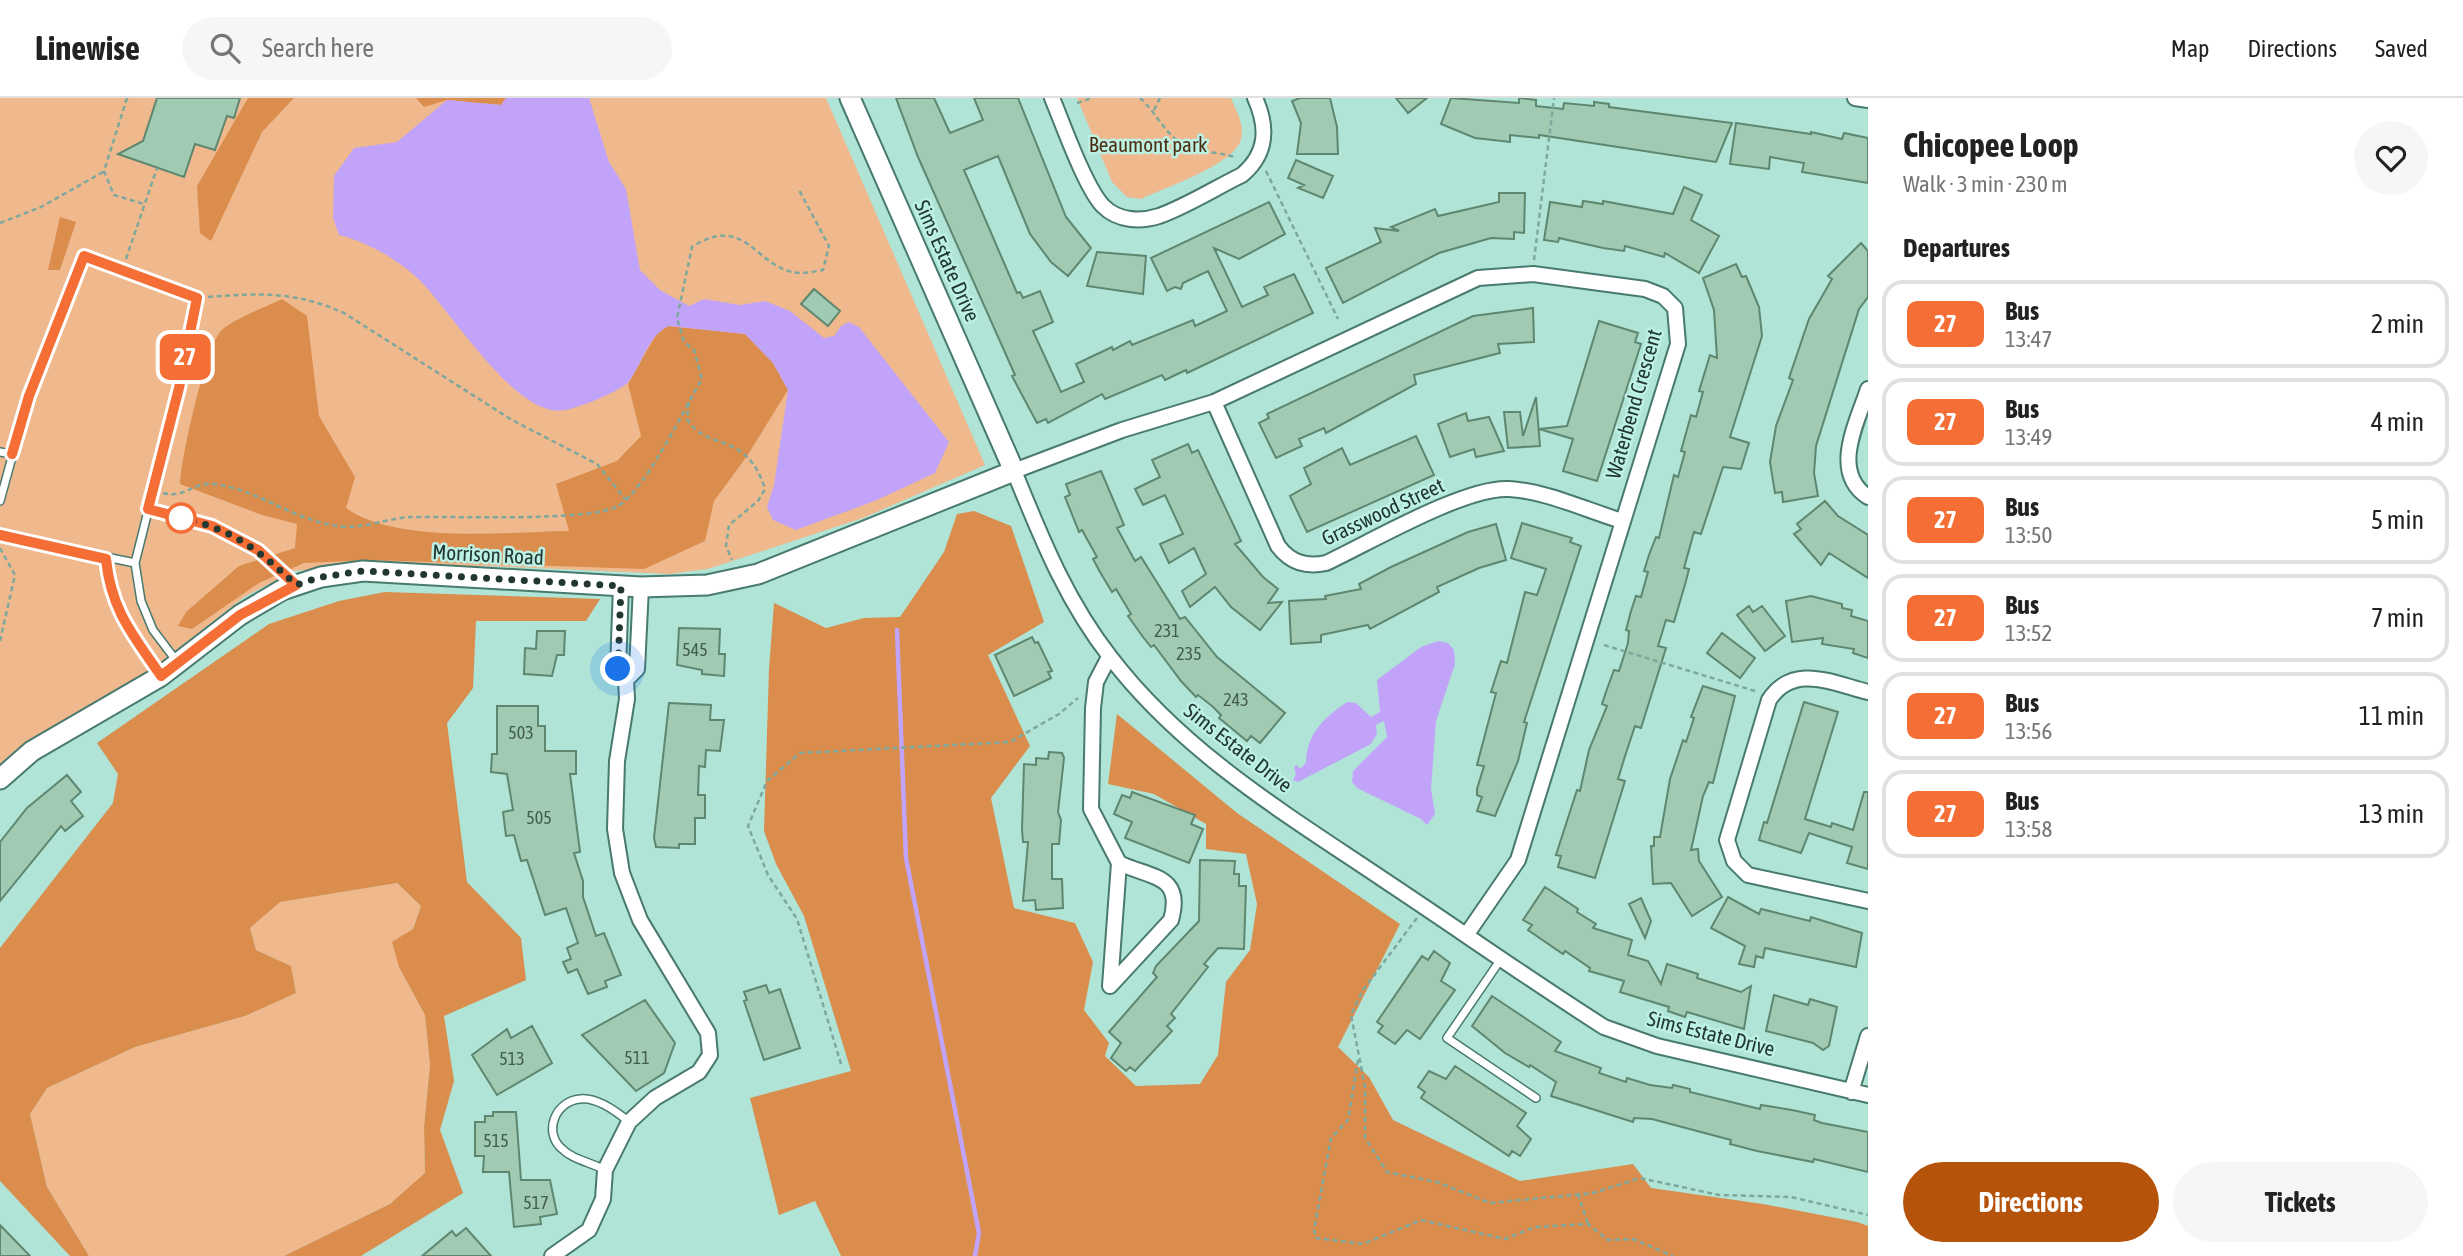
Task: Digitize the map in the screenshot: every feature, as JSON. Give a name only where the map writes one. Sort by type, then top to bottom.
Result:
[{"type":"street","name":"Sims Estate Drive","points":[[850,98],[1014,471],[1048,556],[1081,616],[1109,657],[1153,708],[1202,754],[1240,783],[1501,958],[1620,1034],[1657,1046],[1868,1096]]},
{"type":"street","points":[[1052,98],[1094,192],[1104,207],[1121,218],[1159,216],[1242,174],[1259,157],[1265,137],[1263,115],[1255,98]]},
{"type":"street","points":[[1855,98],[1868,100]]},
{"type":"street","name":"Waterbend Crescent","points":[[1014,471],[1122,430],[1214,402],[1478,278],[1533,274],[1645,289],[1663,296],[1675,308],[1678,344],[1518,860],[1467,934]]},
{"type":"street","points":[[1868,389],[1848,460],[1854,484],[1868,497]]},
{"type":"street","name":"Grasswood Street","points":[[1214,402],[1278,545],[1288,557],[1301,564],[1326,563],[1466,496],[1492,489],[1527,492],[1622,521]]},
{"type":"street","name":"Morrison Road","points":[[0,779],[33,751],[161,676],[240,615],[296,585],[321,577],[363,571],[641,587],[707,585],[758,574],[1014,471]]},
{"type":"street","points":[[552,1256],[589,1230],[603,1199],[605,1170],[629,1122],[655,1098],[699,1072],[710,1055],[708,1033],[640,920],[622,873],[615,829],[617,761],[627,699],[626,680],[618,669],[621,586]]},
{"type":"street","points":[[626,680],[637,669],[641,587]]},
{"type":"street","points":[[1109,657],[1096,682],[1091,809],[1119,863],[1110,986],[1171,920],[1175,906],[1173,892],[1166,881],[1155,874],[1138,872],[1119,863]]},
{"type":"street","points":[[1868,692],[1808,677],[1793,678],[1776,689],[1769,700],[1727,840],[1734,862],[1748,875],[1868,901]]},
{"type":"street","points":[[1851,1092],[1868,1036]]},
{"type":"lane","points":[[0,501],[29,396],[84,256],[197,298],[179,388],[135,563],[141,601],[153,630],[178,663]]},
{"type":"lane","points":[[0,452],[12,454]]},
{"type":"lane","points":[[148,509],[212,526],[258,550],[296,585]]},
{"type":"lane","points":[[0,535],[135,563]]},
{"type":"lane","points":[[106,559],[108,587],[122,618],[161,676]]},
{"type":"lane","points":[[1501,958],[1447,1038],[1536,1098]]},
{"type":"lane","points":[[605,1170],[562,1150],[552,1131],[553,1119],[569,1101],[582,1098],[602,1104],[629,1122]]},
{"type":"path","points":[[127,98],[104,171],[114,195],[144,204]]},
{"type":"path","points":[[1077,103],[1092,98]]},
{"type":"path","points":[[1140,98],[1154,110],[1177,141],[1190,148],[1234,157]]},
{"type":"path","points":[[1154,110],[1160,98]]},
{"type":"path","points":[[1533,274],[1554,98]]},
{"type":"path","points":[[1259,157],[1338,319]]},
{"type":"path","points":[[123,269],[157,168]]},
{"type":"path","points":[[0,223],[41,207],[104,171]]},
{"type":"path","points":[[153,489],[175,496],[209,483],[247,489],[293,514],[340,527],[397,518],[584,515],[617,507],[644,479],[702,379],[694,350],[684,342],[677,318],[692,247],[708,237],[727,234],[799,273],[822,270],[830,246],[799,190]]},
{"type":"path","points":[[197,298],[271,292],[317,301],[344,313],[512,420],[597,464],[625,499]]},
{"type":"path","points":[[690,399],[687,419],[695,432],[740,449],[754,463],[765,489],[758,501],[729,525],[726,546],[735,567]]},
{"type":"path","points":[[0,548],[15,575],[0,641]]},
{"type":"path","points":[[1604,645],[1755,691]]},
{"type":"path","points":[[841,1064],[797,919],[768,875],[748,825],[767,781],[800,753],[1010,742],[1059,714],[1096,682]]},
{"type":"path","points":[[1425,906],[1353,1008],[1352,1024],[1365,1087],[1365,1138],[1387,1172],[1437,1182],[1490,1203],[1593,1193],[1640,1178],[1719,1195],[1791,1197],[1868,1215]]},
{"type":"path","points":[[1358,1057],[1348,1120],[1331,1138],[1314,1230],[1316,1238],[1363,1244],[1421,1220],[1505,1239],[1535,1227],[1588,1224]]},
{"type":"path","points":[[1578,1194],[1588,1224],[1608,1240],[1633,1238],[1673,1256]]},
{"type":"green space","points":[[0,98],[826,98],[985,465],[863,518],[708,569],[669,574],[489,566],[339,567],[294,571],[244,597],[145,675],[90,711],[24,744],[0,765]]},
{"type":"green space","name":"Beaumont park","points":[[1077,98],[1231,98],[1241,123],[1241,139],[1226,157],[1198,174],[1141,199],[1127,197],[1112,182]]},
{"type":"green space","points":[[397,883],[421,906],[399,967],[425,1015],[430,1065],[424,1127],[425,1174],[390,1204],[284,1256],[89,1256],[47,1187],[30,1114],[47,1088],[135,1047],[245,1016],[296,993],[291,966],[256,950],[250,928],[279,902]]},
{"type":"shaded area","points":[[248,98],[294,98],[262,132],[211,241],[200,233],[197,186]]},
{"type":"shaded area","points":[[416,98],[506,98],[501,105],[447,100],[424,107]]},
{"type":"shaded area","points":[[506,98],[589,98],[609,162],[626,189],[640,270],[660,290],[689,306],[704,299],[740,305],[765,301],[790,311],[824,338],[834,336],[841,326],[849,322],[859,327],[949,442],[935,473],[877,500],[796,530],[773,520],[767,507],[774,485],[788,390],[773,363],[745,334],[669,326],[656,336],[625,385],[600,398],[566,410],[546,409],[526,398],[504,380],[414,275],[379,251],[339,235],[333,218],[334,176],[354,148],[397,142],[447,100],[501,105]]},
{"type":"shaded area","points":[[60,217],[76,222],[60,270],[48,270]]},
{"type":"shaded area","points":[[282,299],[307,316],[319,416],[355,477],[346,508],[367,519],[393,527],[484,534],[569,531],[556,484],[617,461],[641,436],[628,384],[658,331],[669,326],[745,334],[773,363],[788,390],[747,456],[714,501],[705,541],[644,569],[370,560],[304,563],[259,583],[192,629],[178,626],[186,612],[239,566],[295,548],[297,524],[262,515],[180,484],[195,405],[208,360],[220,332],[239,319]]},
{"type":"shaded area","points":[[974,511],[1011,526],[1044,622],[988,655],[1030,746],[991,798],[1014,908],[1075,923],[1093,962],[1084,1010],[1109,1043],[1105,1056],[1136,1086],[1200,1084],[1218,1055],[1226,982],[1250,950],[1257,904],[1246,854],[1206,849],[1206,824],[1154,794],[1108,784],[1117,714],[1237,813],[1400,924],[1338,1047],[1369,1077],[1393,1120],[1520,1181],[1633,1164],[1651,1188],[1763,1204],[1857,1222],[1868,1226],[1868,1256],[841,1256],[815,1201],[779,1215],[750,1098],[851,1071],[804,916],[776,864],[764,831],[769,669],[774,603],[826,628],[864,618],[900,617],[944,552],[957,514]]},
{"type":"shaded area","points":[[385,592],[600,599],[586,621],[476,621],[473,688],[447,723],[467,882],[521,938],[526,980],[444,1016],[454,1081],[440,1130],[463,1193],[361,1256],[284,1256],[390,1204],[425,1173],[424,1127],[430,1065],[425,1015],[399,967],[392,942],[413,929],[421,906],[397,883],[280,902],[250,928],[256,950],[291,966],[296,993],[245,1016],[135,1047],[47,1088],[30,1114],[47,1187],[89,1256],[70,1256],[0,1181],[0,948],[113,803],[118,774],[97,743],[269,624],[339,601]]},
{"type":"shaded area","points":[[1438,641],[1448,643],[1454,650],[1455,664],[1436,721],[1431,789],[1435,814],[1427,825],[1421,819],[1357,788],[1352,782],[1353,771],[1387,737],[1384,721],[1376,725],[1377,734],[1371,744],[1298,782],[1293,780],[1296,774],[1294,768],[1296,765],[1301,769],[1306,762],[1313,734],[1324,720],[1347,702],[1356,703],[1371,717],[1380,712],[1377,680],[1421,647]]},
{"type":"building","points":[[157,98],[240,98],[234,118],[227,116],[215,150],[195,144],[184,177],[118,154],[143,141]]},
{"type":"building","points":[[896,98],[934,98],[950,133],[983,120],[974,98],[1018,98],[1066,217],[1091,248],[1068,276],[1051,262],[1030,234],[998,156],[964,170],[1017,293],[1020,292],[1023,298],[1040,291],[1053,322],[1033,331],[1061,392],[1084,382],[1076,364],[1112,347],[1113,350],[1130,341],[1132,345],[1193,320],[1195,326],[1227,311],[1208,271],[1183,283],[1181,289],[1175,287],[1167,291],[1151,258],[1269,202],[1285,234],[1239,259],[1214,248],[1242,307],[1268,295],[1264,287],[1294,274],[1313,313],[1187,373],[1186,370],[1165,380],[1162,375],[1105,399],[1102,394],[1048,423],[1046,419],[1037,423],[1012,376],[1015,375],[918,157]]},
{"type":"building","points":[[1300,98],[1330,98],[1337,127],[1338,154],[1297,154],[1301,123],[1292,101]]},
{"type":"building","points":[[1396,98],[1427,98],[1408,113]]},
{"type":"building","points":[[1451,98],[1519,103],[1519,98],[1536,100],[1536,106],[1563,109],[1564,103],[1594,106],[1594,102],[1609,104],[1609,107],[1732,123],[1716,162],[1539,135],[1539,138],[1510,135],[1510,142],[1475,138],[1441,124]]},
{"type":"building","points":[[1736,123],[1811,132],[1842,139],[1844,133],[1868,138],[1868,183],[1802,172],[1804,163],[1770,157],[1769,169],[1730,164]]},
{"type":"building","points":[[1296,160],[1333,176],[1323,198],[1298,188],[1304,185],[1288,178]]},
{"type":"building","points":[[1684,187],[1702,195],[1691,220],[1719,236],[1699,273],[1665,253],[1664,257],[1625,246],[1624,251],[1559,238],[1558,242],[1544,240],[1550,202],[1582,207],[1583,201],[1603,204],[1603,201],[1673,214]]},
{"type":"building","points":[[1499,193],[1525,193],[1524,233],[1514,232],[1514,239],[1491,238],[1439,253],[1343,303],[1326,268],[1381,242],[1375,228],[1399,231],[1391,227],[1435,209],[1438,216],[1499,202]]},
{"type":"building","points":[[1861,243],[1868,251],[1868,297],[1859,309],[1816,446],[1814,473],[1818,496],[1783,502],[1782,492],[1775,493],[1770,462],[1776,426],[1793,380],[1789,378],[1809,319],[1832,279],[1828,276]]},
{"type":"building","points":[[1097,252],[1146,256],[1143,294],[1087,286]]},
{"type":"building","points":[[1736,264],[1742,277],[1746,276],[1759,307],[1762,336],[1730,437],[1749,443],[1741,469],[1723,467],[1701,534],[1694,532],[1684,568],[1689,569],[1686,581],[1674,622],[1666,620],[1658,646],[1666,648],[1641,728],[1635,726],[1625,756],[1618,779],[1625,781],[1595,878],[1558,867],[1561,856],[1556,855],[1577,790],[1580,791],[1589,750],[1607,706],[1602,704],[1607,689],[1614,670],[1619,671],[1628,643],[1629,631],[1626,630],[1631,611],[1636,596],[1641,597],[1648,572],[1644,571],[1656,537],[1659,538],[1674,475],[1678,477],[1685,452],[1681,451],[1691,415],[1696,417],[1703,392],[1699,391],[1710,355],[1717,358],[1714,310],[1703,278]]},
{"type":"building","points":[[814,289],[840,311],[828,326],[801,304]]},
{"type":"building","points":[[1533,308],[1534,342],[1498,344],[1500,353],[1414,375],[1416,384],[1326,433],[1324,428],[1299,439],[1302,446],[1276,458],[1259,423],[1269,418],[1267,414],[1473,316]]},
{"type":"building","points":[[1599,321],[1638,333],[1635,342],[1641,344],[1597,481],[1563,471],[1573,439],[1539,429],[1567,426]]},
{"type":"building","points":[[1536,397],[1540,446],[1508,448],[1504,412],[1520,412],[1523,436]]},
{"type":"building","points":[[1466,413],[1468,421],[1489,417],[1504,451],[1476,457],[1474,449],[1450,457],[1438,424]]},
{"type":"building","points":[[1416,436],[1434,475],[1307,532],[1290,496],[1311,484],[1304,468],[1342,448],[1350,465]]},
{"type":"building","points":[[1188,444],[1192,453],[1198,450],[1241,541],[1235,544],[1263,577],[1278,589],[1268,603],[1282,602],[1260,630],[1231,607],[1215,587],[1190,607],[1182,591],[1206,574],[1194,548],[1169,563],[1160,544],[1183,534],[1165,495],[1143,505],[1135,489],[1160,477],[1152,460]]},
{"type":"building","points":[[1101,471],[1124,525],[1117,528],[1135,561],[1141,557],[1180,619],[1185,617],[1217,657],[1285,713],[1260,743],[1251,736],[1247,741],[1219,718],[1221,715],[1212,706],[1198,695],[1196,697],[1181,681],[1154,645],[1151,647],[1143,637],[1128,616],[1131,614],[1116,589],[1112,592],[1100,572],[1093,559],[1097,557],[1082,530],[1079,532],[1065,497],[1070,495],[1066,484]]},
{"type":"building","points":[[1825,501],[1838,516],[1868,535],[1868,578],[1829,553],[1821,565],[1794,534],[1801,529],[1797,524]]},
{"type":"building","points":[[1522,523],[1572,538],[1570,542],[1581,546],[1524,722],[1527,723],[1518,761],[1495,816],[1477,811],[1482,797],[1477,795],[1477,789],[1484,766],[1477,765],[1496,693],[1491,692],[1501,661],[1507,663],[1525,592],[1537,595],[1546,569],[1511,558]]},
{"type":"building","points":[[1496,524],[1506,560],[1479,568],[1437,587],[1439,592],[1370,629],[1368,625],[1321,635],[1321,642],[1291,644],[1289,601],[1326,599],[1325,596],[1361,589],[1359,584],[1391,567],[1468,532]]},
{"type":"building","points":[[1811,596],[1842,604],[1842,608],[1852,610],[1851,616],[1868,621],[1868,658],[1853,653],[1854,649],[1822,644],[1823,638],[1792,642],[1786,601]]},
{"type":"building","points":[[1749,606],[1753,612],[1762,606],[1785,636],[1765,651],[1737,615]]},
{"type":"building","points":[[679,628],[720,629],[719,654],[725,654],[724,676],[702,674],[702,670],[677,665]]},
{"type":"building","points":[[537,631],[565,631],[564,655],[557,655],[552,676],[524,674],[525,648],[536,649]]},
{"type":"building","points":[[1722,633],[1755,658],[1740,678],[1707,653]]},
{"type":"building","points":[[1032,637],[1035,643],[1038,642],[1052,671],[1048,672],[1051,678],[1014,696],[995,655]]},
{"type":"building","points":[[1703,686],[1735,696],[1713,783],[1709,782],[1703,796],[1691,850],[1698,849],[1699,861],[1722,897],[1692,916],[1671,883],[1653,884],[1651,846],[1654,846],[1654,837],[1660,837],[1670,779],[1683,740],[1686,742],[1694,718],[1691,717]]},
{"type":"building","points":[[1804,702],[1838,712],[1805,819],[1831,827],[1832,823],[1853,830],[1864,792],[1868,792],[1868,869],[1847,863],[1852,847],[1809,833],[1801,853],[1759,840],[1764,822],[1767,823]]},
{"type":"building","points":[[669,703],[711,705],[710,720],[724,720],[720,751],[706,750],[705,767],[699,766],[698,795],[705,795],[705,818],[695,818],[695,844],[679,844],[679,848],[656,847],[654,838]]},
{"type":"building","points":[[497,706],[538,706],[538,726],[545,726],[545,751],[576,751],[576,774],[570,774],[580,852],[574,853],[583,881],[583,897],[596,936],[604,933],[621,975],[605,981],[607,987],[588,994],[577,969],[568,973],[563,962],[571,959],[567,948],[578,943],[566,908],[545,915],[527,860],[521,861],[514,835],[506,836],[503,812],[513,810],[507,774],[491,772],[492,754],[497,754]]},
{"type":"building","points":[[1049,752],[1062,753],[1064,758],[1058,812],[1061,820],[1059,844],[1052,844],[1052,879],[1062,879],[1063,908],[1036,910],[1035,900],[1023,901],[1028,842],[1023,842],[1022,830],[1024,764],[1036,765],[1036,758],[1048,759]]},
{"type":"building","points":[[67,775],[81,792],[71,801],[83,816],[65,831],[61,826],[0,901],[0,842],[27,808]]},
{"type":"building","points":[[1132,792],[1195,815],[1191,824],[1203,829],[1189,863],[1125,838],[1132,822],[1114,814],[1122,795],[1130,798]]},
{"type":"building","points":[[1200,860],[1235,861],[1234,874],[1239,874],[1239,886],[1246,886],[1244,949],[1218,948],[1204,964],[1208,967],[1171,1014],[1175,1018],[1167,1026],[1172,1031],[1135,1071],[1130,1067],[1126,1071],[1111,1058],[1121,1043],[1109,1032],[1157,977],[1153,973],[1156,966],[1199,921]]},
{"type":"building","points":[[1545,887],[1596,924],[1593,928],[1632,940],[1628,955],[1648,961],[1661,984],[1667,964],[1698,974],[1697,978],[1741,992],[1751,986],[1744,1029],[1687,1012],[1685,1017],[1668,1011],[1669,1007],[1620,992],[1624,981],[1589,971],[1590,968],[1565,951],[1563,954],[1528,930],[1532,925],[1523,920]]},
{"type":"building","points":[[1728,897],[1759,914],[1761,909],[1810,921],[1811,917],[1862,933],[1856,967],[1765,948],[1763,958],[1756,956],[1754,967],[1739,964],[1745,946],[1711,928]]},
{"type":"building","points":[[1641,898],[1651,921],[1645,938],[1629,904]]},
{"type":"building","points":[[1434,951],[1450,963],[1441,981],[1455,990],[1420,1039],[1407,1030],[1395,1044],[1378,1032],[1383,1026],[1377,1022],[1422,956],[1428,960]]},
{"type":"building","points":[[766,985],[769,993],[780,989],[800,1048],[764,1060],[744,1001],[747,1000],[744,992]]},
{"type":"building","points":[[1774,995],[1808,1005],[1810,999],[1837,1007],[1829,1046],[1823,1050],[1813,1043],[1766,1031]]},
{"type":"building","points":[[1492,996],[1561,1042],[1555,1051],[1601,1068],[1599,1073],[1626,1082],[1627,1078],[1650,1085],[1672,1088],[1673,1085],[1690,1089],[1690,1092],[1760,1109],[1761,1105],[1815,1115],[1814,1120],[1822,1123],[1868,1132],[1868,1172],[1814,1159],[1813,1162],[1757,1151],[1730,1144],[1731,1140],[1652,1119],[1634,1118],[1633,1122],[1551,1096],[1556,1082],[1505,1053],[1472,1026]]},
{"type":"building","points":[[645,1000],[675,1043],[664,1073],[636,1091],[582,1035]]},
{"type":"building","points":[[532,1026],[552,1063],[497,1095],[472,1055],[507,1029],[511,1038]]},
{"type":"building","points":[[1455,1066],[1526,1113],[1517,1126],[1531,1139],[1520,1156],[1512,1151],[1509,1156],[1421,1098],[1425,1092],[1418,1087],[1429,1071],[1446,1079]]},
{"type":"building","points":[[493,1112],[516,1112],[521,1180],[550,1180],[557,1214],[540,1217],[541,1224],[514,1227],[509,1172],[483,1172],[484,1156],[475,1156],[475,1122],[485,1122],[485,1116],[493,1116]]},
{"type":"building","points":[[0,1225],[30,1256],[0,1256]]},
{"type":"building","points":[[466,1228],[491,1256],[422,1256],[452,1231],[456,1236]]},
{"type":"waterway","points":[[897,630],[906,858],[979,1233],[975,1256]]},
{"type":"bus line","name":"27","points":[[0,535],[106,559],[108,587],[122,618],[161,676],[240,615],[282,590],[296,585],[258,550],[212,526],[148,509],[179,388],[197,298],[84,256],[29,396],[12,454]]},
{"type":"route","points":[[181,518],[212,526],[258,550],[296,585],[321,577],[363,571],[621,586],[618,669]]}]
